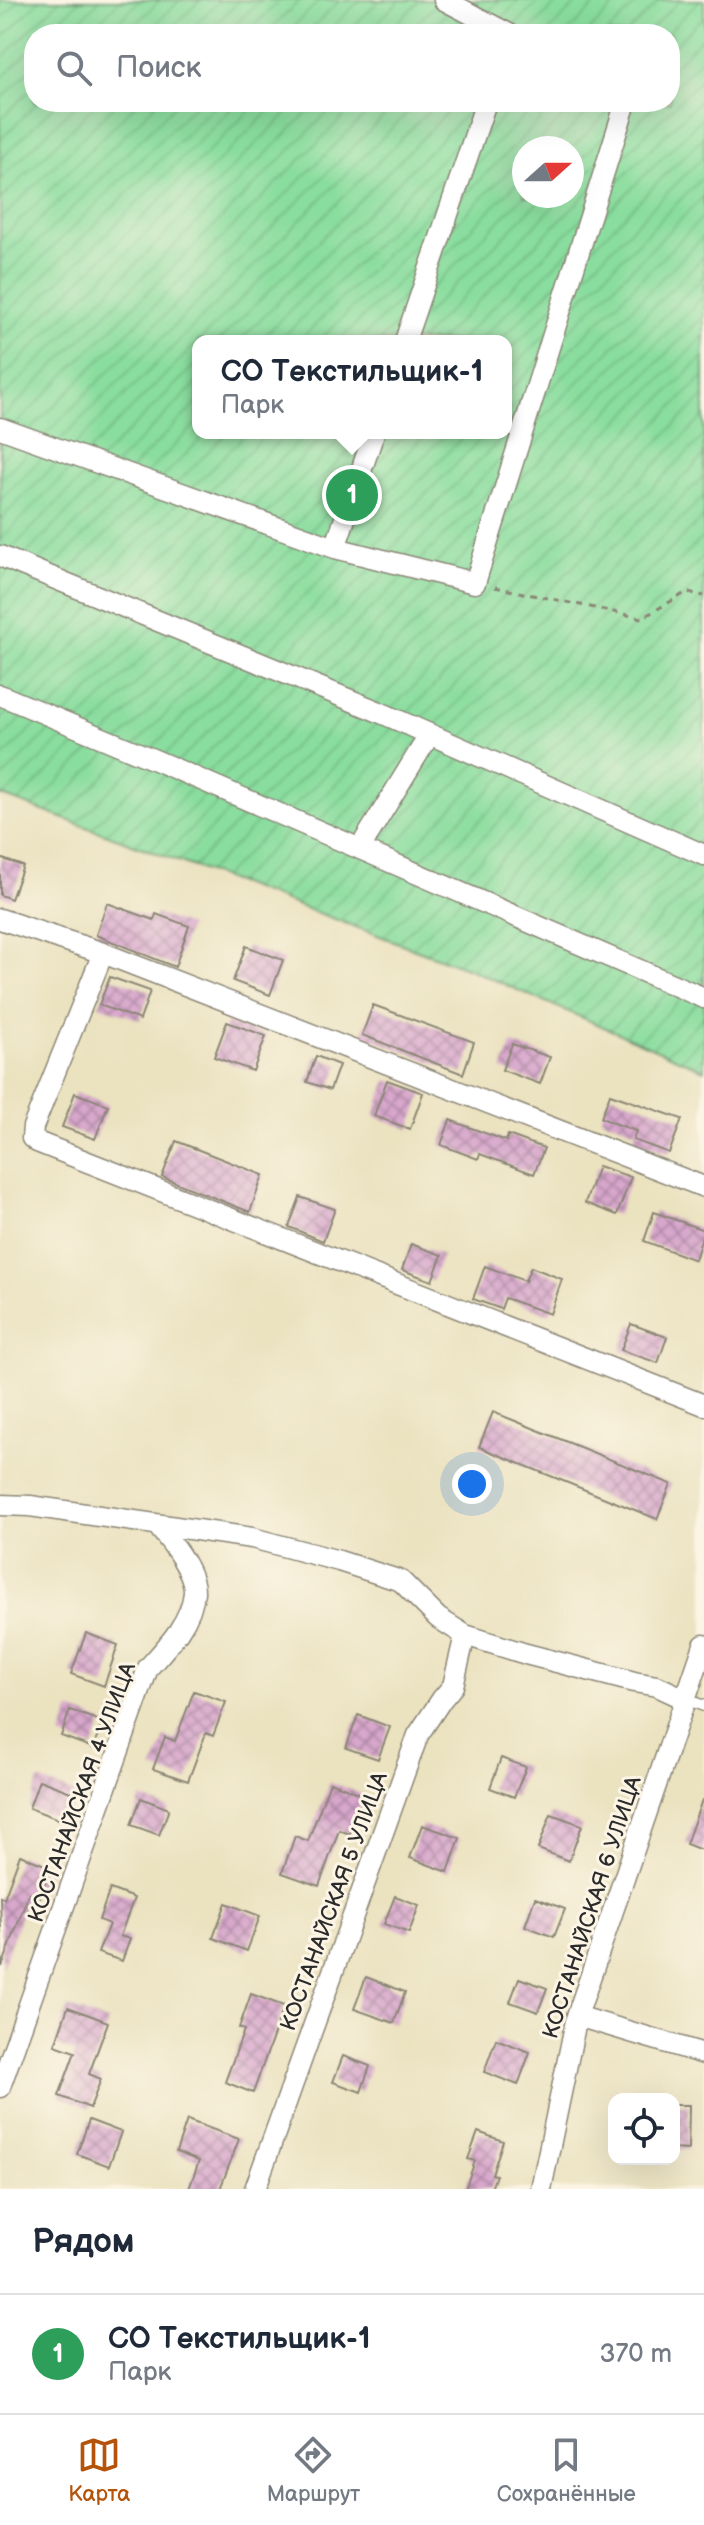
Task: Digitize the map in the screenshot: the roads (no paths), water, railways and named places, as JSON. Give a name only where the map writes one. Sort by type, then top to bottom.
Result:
[{"type":"street","points":[[444,0],[490,24]]},
{"type":"street","points":[[407,335],[483,112]]},
{"type":"street","points":[[0,428],[335,548],[475,583],[623,112]]},
{"type":"street","points":[[335,548],[372,439]]},
{"type":"street","points":[[0,556],[430,734],[704,855]]},
{"type":"street","points":[[0,695],[704,998]]},
{"type":"street","points":[[360,848],[430,734]]},
{"type":"street","points":[[0,919],[103,953],[704,1187]]},
{"type":"street","points":[[103,953],[33,1127],[32,1138],[37,1142],[704,1405]]},
{"type":"street","points":[[0,1505],[30,1506],[252,1538],[339,1561],[401,1581],[438,1618],[465,1635],[526,1654],[657,1686],[695,1702]]},
{"type":"street","name":"КОСТАНАЙСКАЯ 4 УЛИЦА","points":[[0,2087],[148,1668],[165,1650],[185,1620],[194,1591],[186,1566],[157,1525]]},
{"type":"street","name":"КОСТАНАЙСКАЯ 5 УЛИЦА","points":[[255,2189],[418,1735],[453,1686],[465,1635]]},
{"type":"street","name":"КОСТАНАЙСКАЯ 6 УЛИЦА","points":[[541,2189],[577,2016],[695,1702],[704,1645]]},
{"type":"street","points":[[577,2016],[704,2054]]},
{"type":"place","name":"СО Текстильщик-1","points":[[352,495]]}]
